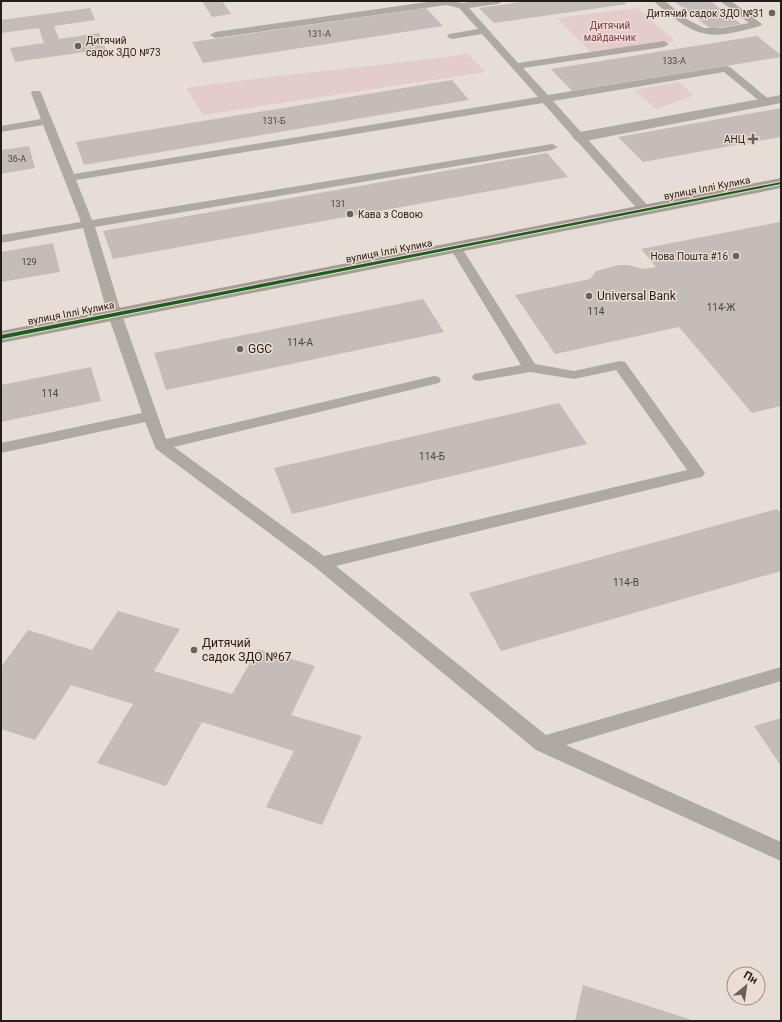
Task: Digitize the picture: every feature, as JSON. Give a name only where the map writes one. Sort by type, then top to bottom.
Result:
[{"type":"street","points":[[580,137],[781,99]]},
{"type":"street","name":"вулиця Іллі Кулика","points":[[1,337],[781,183]]},
{"type":"lane","points":[[215,35],[387,7],[446,2],[462,6],[498,1]]},
{"type":"lane","points":[[659,1],[692,26],[702,31],[715,32],[757,24],[725,1]]},
{"type":"lane","points":[[462,6],[645,210]]},
{"type":"lane","points":[[452,36],[484,31]]},
{"type":"lane","points":[[516,66],[664,44]]},
{"type":"lane","points":[[70,178],[726,69],[766,101]]},
{"type":"lane","points":[[36,93],[88,224],[115,315],[161,445],[321,563],[543,744],[781,852]]},
{"type":"lane","points":[[1,129],[48,121]]},
{"type":"lane","points":[[1,239],[552,147]]},
{"type":"lane","points":[[456,248],[530,368]]},
{"type":"lane","points":[[321,563],[697,473],[620,365],[574,375],[530,368],[479,378]]},
{"type":"lane","points":[[161,445],[434,380]]},
{"type":"lane","points":[[1,448],[151,416]]},
{"type":"lane","points":[[543,744],[781,674]]},
{"type":"green space","name":"Дитячий майданчик","points":[[637,8],[675,41],[592,53],[557,18]]},
{"type":"green space","points":[[468,54],[485,72],[203,115],[186,88],[398,63]]},
{"type":"green space","points":[[680,82],[693,96],[656,109],[634,90]]},
{"type":"building","points":[[202,1],[222,1],[231,14],[212,17]]},
{"type":"building","points":[[526,1],[623,1],[627,4],[494,23],[479,8]]},
{"type":"building","points":[[674,1],[710,1],[741,24],[711,29]]},
{"type":"building","points":[[90,8],[95,20],[54,26],[59,39],[99,33],[106,49],[15,62],[10,48],[44,43],[39,28],[1,33],[1,20]]},
{"type":"building","points":[[426,8],[443,26],[203,63],[192,42]]},
{"type":"building","points":[[757,36],[781,55],[781,57],[572,91],[551,69]]},
{"type":"building","points":[[452,80],[469,100],[84,165],[76,142]]},
{"type":"building","points":[[781,108],[781,137],[643,162],[618,137]]},
{"type":"building","points":[[29,146],[35,168],[1,174],[1,150]]},
{"type":"building","points":[[547,153],[568,177],[113,259],[103,231]]},
{"type":"building","points":[[780,222],[781,406],[752,413],[679,327],[555,354],[515,295],[590,279],[596,271],[619,265],[628,265],[643,269],[656,267],[641,249]]},
{"type":"building","points":[[53,243],[60,272],[1,282],[1,252]]},
{"type":"building","points":[[423,299],[444,332],[166,390],[154,353]]},
{"type":"building","points":[[91,367],[101,401],[1,422],[1,385]]},
{"type":"building","points":[[559,403],[587,444],[292,514],[274,468]]},
{"type":"building","points":[[777,509],[781,513],[781,571],[501,651],[469,593]]},
{"type":"building","points":[[118,611],[180,629],[154,671],[232,694],[258,649],[315,666],[291,715],[362,736],[322,825],[266,807],[294,751],[202,722],[166,786],[97,763],[133,704],[71,685],[35,740],[1,729],[1,667],[28,630],[92,650]]},
{"type":"building","points":[[781,718],[781,766],[754,726]]},
{"type":"building","points":[[583,985],[695,1021],[575,1021]]},
{"type":"cycle path","points":[[1,337],[781,183]]},
{"type":"place","name":"Дитячий садок ЗДО №31","points":[[772,13]]},
{"type":"place","name":"Дитячий садок ЗДО №73","points":[[78,46]]},
{"type":"place","name":"АНЦ","points":[[753,139]]},
{"type":"place","name":"Кава з Совою","points":[[350,214]]},
{"type":"place","name":"Нова Пошта #16","points":[[736,256]]},
{"type":"place","name":"Universal Bank","points":[[589,296]]},
{"type":"place","name":"GGC","points":[[240,349]]},
{"type":"place","name":"Дитячий садок ЗДО №67","points":[[194,650]]}]
